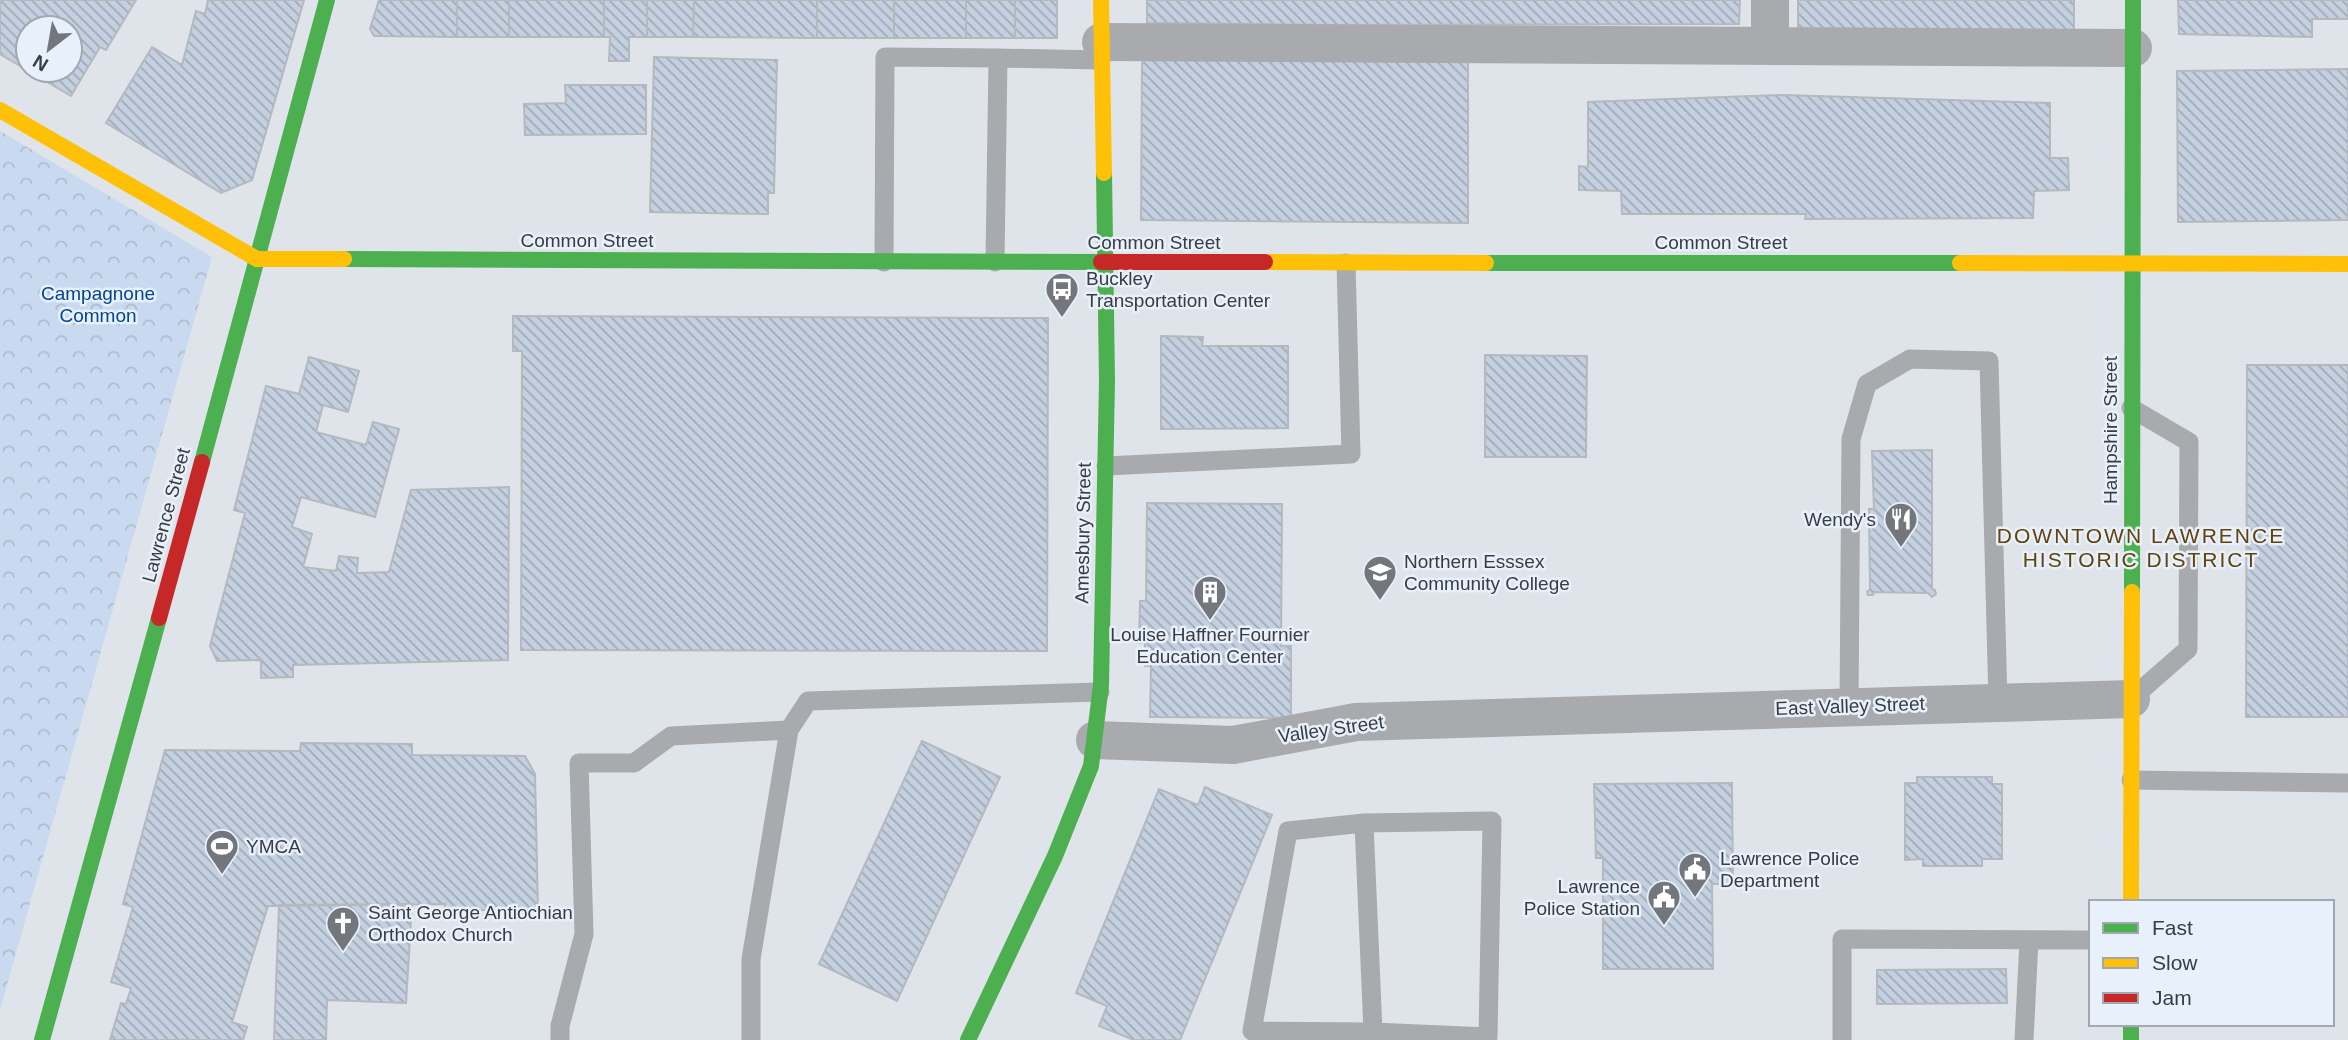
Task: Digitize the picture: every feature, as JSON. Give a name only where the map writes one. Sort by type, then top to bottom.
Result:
[{"type":"main road","name":"Lawrence Street","points":[[42,1040],[327,0]]},
{"type":"main road","name":"Amesbury Street","points":[[968,1040],[1055,856],[1091,766],[1095,740],[1100,692],[1107,381],[1101,0]]},
{"type":"main road","name":"Hampshire Street","points":[[2131,900],[2133,0]]},
{"type":"main road","name":"Common Street","points":[[0,110],[257,259],[2348,264]]},
{"type":"street","points":[[1770,0],[1770,46]]},
{"type":"street","points":[[1101,51],[1770,46],[2133,48]]},
{"type":"street","name":"East Valley Street","points":[[1568,715],[2131,699]]},
{"type":"street","name":"Valley Street","points":[[1095,740],[1233,745],[1356,722],[1568,715]]},
{"type":"lane","points":[[884,262],[885,57],[998,58],[1101,51]]},
{"type":"lane","points":[[995,262],[998,58]]},
{"type":"lane","points":[[1106,466],[1351,454],[1346,263]]},
{"type":"lane","points":[[1849,706],[1851,439],[1867,384],[1910,359],[1989,361],[1998,702]]},
{"type":"lane","points":[[2131,408],[2189,442],[2189,649],[2131,699]]},
{"type":"lane","points":[[751,1040],[751,959],[789,730],[808,701],[1100,692]]},
{"type":"lane","points":[[560,1040],[560,1026],[583,934],[579,763],[634,763],[671,736],[789,730]]},
{"type":"lane","points":[[2131,780],[2348,783]]},
{"type":"lane","points":[[1492,821],[1488,1037],[1252,1031],[1288,831],[1364,823],[1492,821]]},
{"type":"lane","points":[[1364,823],[1372,1036]]},
{"type":"lane","points":[[1842,1040],[1842,939],[2089,940]]},
{"type":"lane","points":[[2024,1040],[2029,940]]},
{"type":"green space","name":"Campagnone Common","points":[[0,131],[212,257],[0,1010]]},
{"type":"building","points":[[0,0],[136,0],[106,50],[100,47],[84,74],[84,14],[14,14],[14,62],[0,54]]},
{"type":"building","points":[[208,0],[304,0],[252,180],[221,193],[106,123],[152,47],[182,65],[196,11],[205,14]]},
{"type":"building","points":[[379,0],[457,0],[457,37],[374,36],[370,29]]},
{"type":"building","points":[[457,0],[509,0],[509,37],[457,37]]},
{"type":"building","points":[[509,0],[604,0],[604,37],[509,37]]},
{"type":"building","points":[[604,0],[647,0],[647,37],[629,37],[629,61],[609,61],[610,37],[604,37]]},
{"type":"building","points":[[647,0],[694,0],[693,37],[647,37]]},
{"type":"building","points":[[694,0],[817,0],[817,38],[693,37]]},
{"type":"building","points":[[817,0],[894,0],[894,38],[817,38]]},
{"type":"building","points":[[894,0],[966,0],[966,38],[894,38]]},
{"type":"building","points":[[966,0],[1015,0],[1015,38],[966,38]]},
{"type":"building","points":[[1015,0],[1057,0],[1057,38],[1015,38]]},
{"type":"building","points":[[1147,0],[1740,0],[1739,24],[1332,25],[1147,23]]},
{"type":"building","points":[[1798,0],[2074,0],[2074,31],[1798,30]]},
{"type":"building","points":[[2178,0],[2348,0],[2348,19],[2312,19],[2312,37],[2179,34]]},
{"type":"building","points":[[1154,54],[1468,55],[1468,223],[1141,220],[1142,63]]},
{"type":"building","points":[[654,57],[777,60],[774,193],[768,193],[768,214],[650,212]]},
{"type":"building","points":[[2348,69],[2348,220],[2178,222],[2177,71]]},
{"type":"building","points":[[51,84],[78,84],[71,96]]},
{"type":"building","points":[[565,85],[646,85],[646,134],[525,135],[524,104],[566,103]]},
{"type":"building","points":[[1783,95],[2050,103],[2050,158],[2068,158],[2069,190],[2034,191],[2033,218],[1805,219],[1806,214],[1622,214],[1621,191],[1579,190],[1579,166],[1588,167],[1588,102]]},
{"type":"building","points":[[513,316],[1048,318],[1047,651],[521,650],[522,351],[513,351]]},
{"type":"building","points":[[1161,336],[1203,337],[1202,346],[1288,346],[1288,428],[1161,429]]},
{"type":"building","points":[[1485,355],[1587,356],[1586,457],[1485,457]]},
{"type":"building","points":[[309,357],[359,371],[348,412],[323,405],[316,432],[366,445],[373,422],[399,429],[375,517],[301,497],[292,527],[312,534],[303,567],[336,571],[339,556],[358,558],[357,573],[389,572],[411,490],[509,487],[508,660],[293,665],[293,677],[261,678],[261,660],[217,661],[210,646],[245,513],[234,510],[266,386],[299,394]]},
{"type":"building","points":[[2247,365],[2348,365],[2348,717],[2246,717]]},
{"type":"building","name":"Wendy's","points":[[1932,450],[1932,589],[1936,594],[1932,597],[1928,593],[1874,592],[1873,595],[1868,595],[1869,509],[1874,509],[1872,451]]},
{"type":"building","name":"Louise Haffner Fournier Education Center","points":[[1147,503],[1282,504],[1281,646],[1291,646],[1291,718],[1150,717],[1151,666],[1145,666],[1145,643],[1139,643],[1140,601],[1146,601]]},
{"type":"building","points":[[922,741],[1000,777],[897,1001],[819,964]]},
{"type":"building","name":"YMCA","points":[[301,743],[412,744],[412,755],[525,756],[535,774],[538,909],[445,911],[445,904],[268,906],[232,1022],[247,1027],[243,1040],[110,1040],[121,1003],[126,1004],[131,988],[111,982],[133,907],[123,904],[165,750],[300,751]]},
{"type":"building","points":[[1917,777],[1992,777],[1992,784],[2002,784],[2002,859],[1982,859],[1982,866],[1923,866],[1923,859],[1905,860],[1905,783],[1917,783]]},
{"type":"building","points":[[1732,783],[1733,884],[1712,884],[1713,969],[1603,969],[1603,858],[1596,858],[1594,784]]},
{"type":"building","points":[[1205,787],[1272,815],[1180,1040],[1134,1040],[1099,1026],[1107,1006],[1076,993],[1159,789],[1198,805]]},
{"type":"building","name":"Saint George Antiochian Orthodox Church","points":[[412,904],[406,1003],[327,1000],[326,1040],[274,1040],[279,905]]},
{"type":"building","points":[[2006,969],[2007,1003],[1877,1004],[1877,970]]},
{"type":"traffic: fast","points":[[202,462],[327,0]]},
{"type":"traffic: fast","points":[[2132,592],[2133,0]]},
{"type":"traffic: fast","points":[[968,1040],[1055,856],[1091,766],[1101,685],[1107,381],[1104,173]]},
{"type":"traffic: fast","points":[[344,259],[1101,262]]},
{"type":"traffic: fast","points":[[1486,263],[1960,263]]},
{"type":"traffic: fast","points":[[42,1040],[159,618]]},
{"type":"traffic: fast","points":[[2131,1026],[2131,1040]]},
{"type":"traffic: slow","points":[[1101,0],[1104,173]]},
{"type":"traffic: slow","points":[[0,110],[257,259],[344,259]]},
{"type":"traffic: slow","points":[[1265,262],[1486,263]]},
{"type":"traffic: slow","points":[[1960,263],[2348,264]]},
{"type":"traffic: slow","points":[[2131,900],[2132,592]]},
{"type":"traffic: jam","points":[[1101,262],[1265,262]]},
{"type":"traffic: jam","points":[[159,618],[202,462]]},
{"type":"place","name":"Buckley Transportation Center","points":[[1062,319]]},
{"type":"place","name":"Wendy's","points":[[1901,549]]},
{"type":"place","name":"Northern Esssex Community College","points":[[1380,602]]},
{"type":"place","name":"Louise Haffner Fournier Education Center","points":[[1210,622]]},
{"type":"place","name":"YMCA","points":[[222,876]]},
{"type":"place","name":"Lawrence Police Department","points":[[1695,899]]},
{"type":"place","name":"Lawrence Police Station","points":[[1664,927]]},
{"type":"place","name":"Saint George Antiochian Orthodox Church","points":[[343,953]]},
{"type":"district","name":"DOWNTOWN LAWRENCE HISTORIC DISTRICT","points":[[2141,547]]}]
